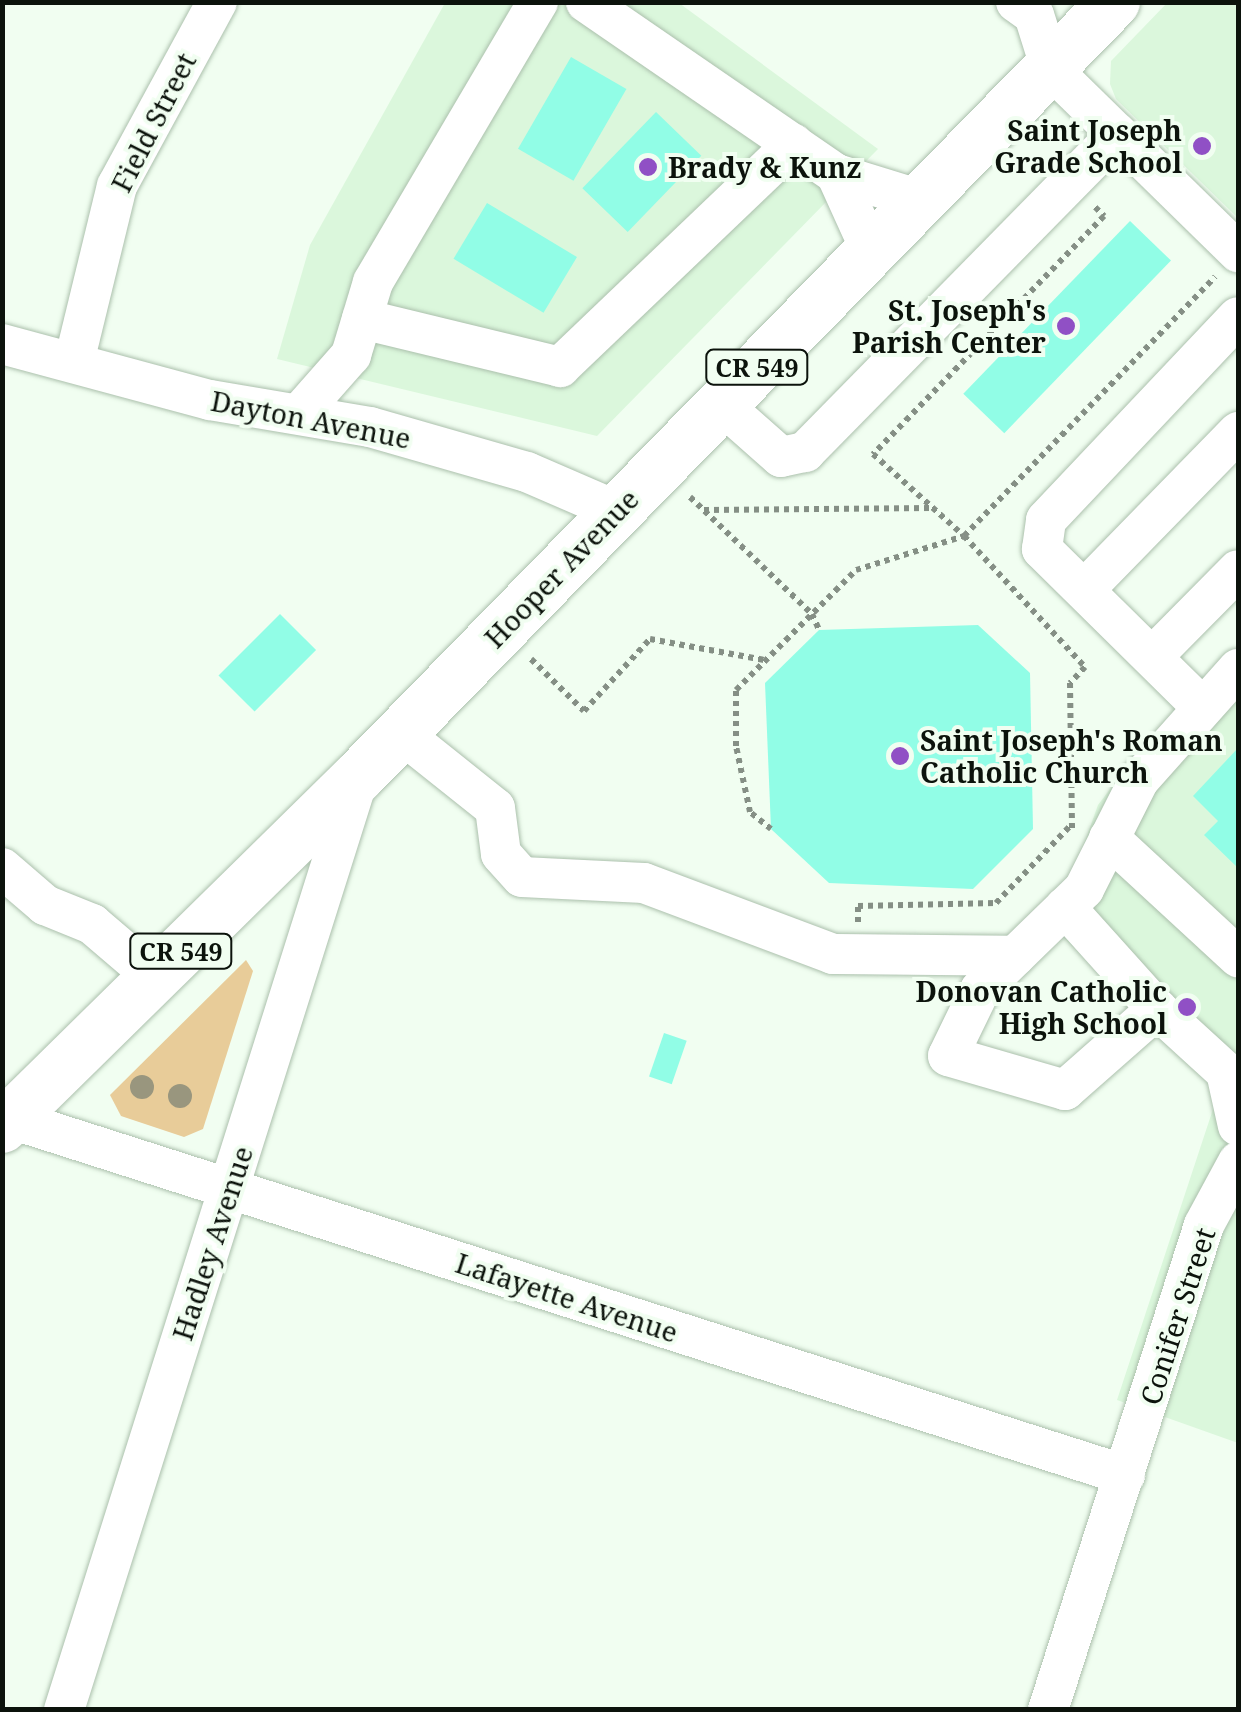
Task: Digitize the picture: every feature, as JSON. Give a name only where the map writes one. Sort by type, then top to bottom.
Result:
[{"type":"main road","name":"Hooper Avenue","points":[[5,1121],[360,776],[614,510],[1114,2]]},
{"type":"street","name":"Field Street","points":[[74,362],[117,186],[216,2]]},
{"type":"street","points":[[300,414],[356,337],[372,282],[538,2]]},
{"type":"street","points":[[586,2],[836,174],[921,200]]},
{"type":"street","points":[[1016,2],[1034,15],[1052,69],[1118,134],[1229,262]]},
{"type":"street","points":[[721,404],[781,458],[805,452],[1118,134]]},
{"type":"street","points":[[356,337],[560,366],[793,144]]},
{"type":"street","points":[[836,174],[871,251]]},
{"type":"street","points":[[1202,706],[1042,549],[1046,520],[1238,318]]},
{"type":"street","points":[[356,337],[370,426]]},
{"type":"street","name":"Dayton Avenue","points":[[2,344],[210,400],[370,426],[527,472],[614,510]]},
{"type":"street","points":[[1084,590],[1238,432]]},
{"type":"street","points":[[1152,657],[1238,570]]},
{"type":"street","points":[[1157,1008],[1065,1090],[948,1056],[980,990],[1084,889],[1085,834],[1238,669]]},
{"type":"street","points":[[401,733],[495,808],[501,854],[522,877],[644,884],[833,954],[1015,956]]},
{"type":"street","name":"Hadley Avenue","points":[[64,1710],[360,776]]},
{"type":"street","points":[[1085,834],[1238,957]]},
{"type":"street","points":[[2,868],[46,905],[92,924],[154,977]]},
{"type":"street","points":[[1065,907],[1157,1008],[1226,1072],[1238,1126]]},
{"type":"street","name":"Lafayette Avenue","points":[[5,1121],[1125,1474]]},
{"type":"street","name":"Conifer Street","points":[[1048,1710],[1204,1225],[1238,1162]]},
{"type":"path","points":[[858,955],[858,906],[996,903],[1048,848],[1085,834],[1070,684],[1085,668],[964,536],[873,454],[1104,216]]},
{"type":"path","points":[[771,830],[750,812],[736,746],[736,690],[856,570],[964,536],[1229,262]]},
{"type":"path","points":[[690,497],[812,614],[818,630]]},
{"type":"path","points":[[704,510],[933,508]]},
{"type":"path","points":[[531,660],[584,711],[650,640],[766,660]]},
{"type":"path","points":[[1048,848],[1057,857]]},
{"type":"shaded area","name":"Saint Joseph Grade School","points":[[1168,2],[1238,3],[1238,218],[1116,99],[1110,84],[1111,61]]},
{"type":"shaded area","points":[[445,3],[679,3],[878,149],[597,436],[277,359],[310,245]]},
{"type":"shaded area","name":"Donovan Catholic High School","points":[[1238,649],[1238,1443],[1117,1400],[1217,1097],[1205,1075],[1064,938],[1074,872],[1098,805],[1143,746]]},
{"type":"shaded area","points":[[246,960],[253,971],[203,1129],[184,1137],[121,1116],[110,1095]]},
{"type":"building","points":[[571,57],[626,89],[573,181],[518,149]]},
{"type":"building","points":[[656,112],[701,156],[628,232],[582,188]]},
{"type":"building","points":[[487,203],[577,257],[544,313],[454,259]]},
{"type":"building","name":"St. Joseph's Parish Center","points":[[1130,221],[1171,261],[1004,433],[963,394]]},
{"type":"building","points":[[280,614],[316,650],[255,712],[218,676]]},
{"type":"building","name":"Saint Joseph's Roman Catholic Church","points":[[978,625],[1030,673],[1033,829],[973,889],[829,883],[771,829],[765,683],[819,630]]},
{"type":"building","points":[[1238,748],[1238,868],[1204,835],[1218,821],[1193,796]]},
{"type":"building","points":[[664,1033],[687,1041],[672,1084],[649,1076]]},
{"type":"place","name":"Saint Joseph Grade School","points":[[1202,146]]},
{"type":"place","name":"Brady & Kunz","points":[[648,167]]},
{"type":"place","name":"St. Joseph's Parish Center","points":[[1066,326]]},
{"type":"place","name":"Saint Joseph's Roman Catholic Church","points":[[900,756]]},
{"type":"place","name":"Donovan Catholic High School","points":[[1187,1007]]}]
